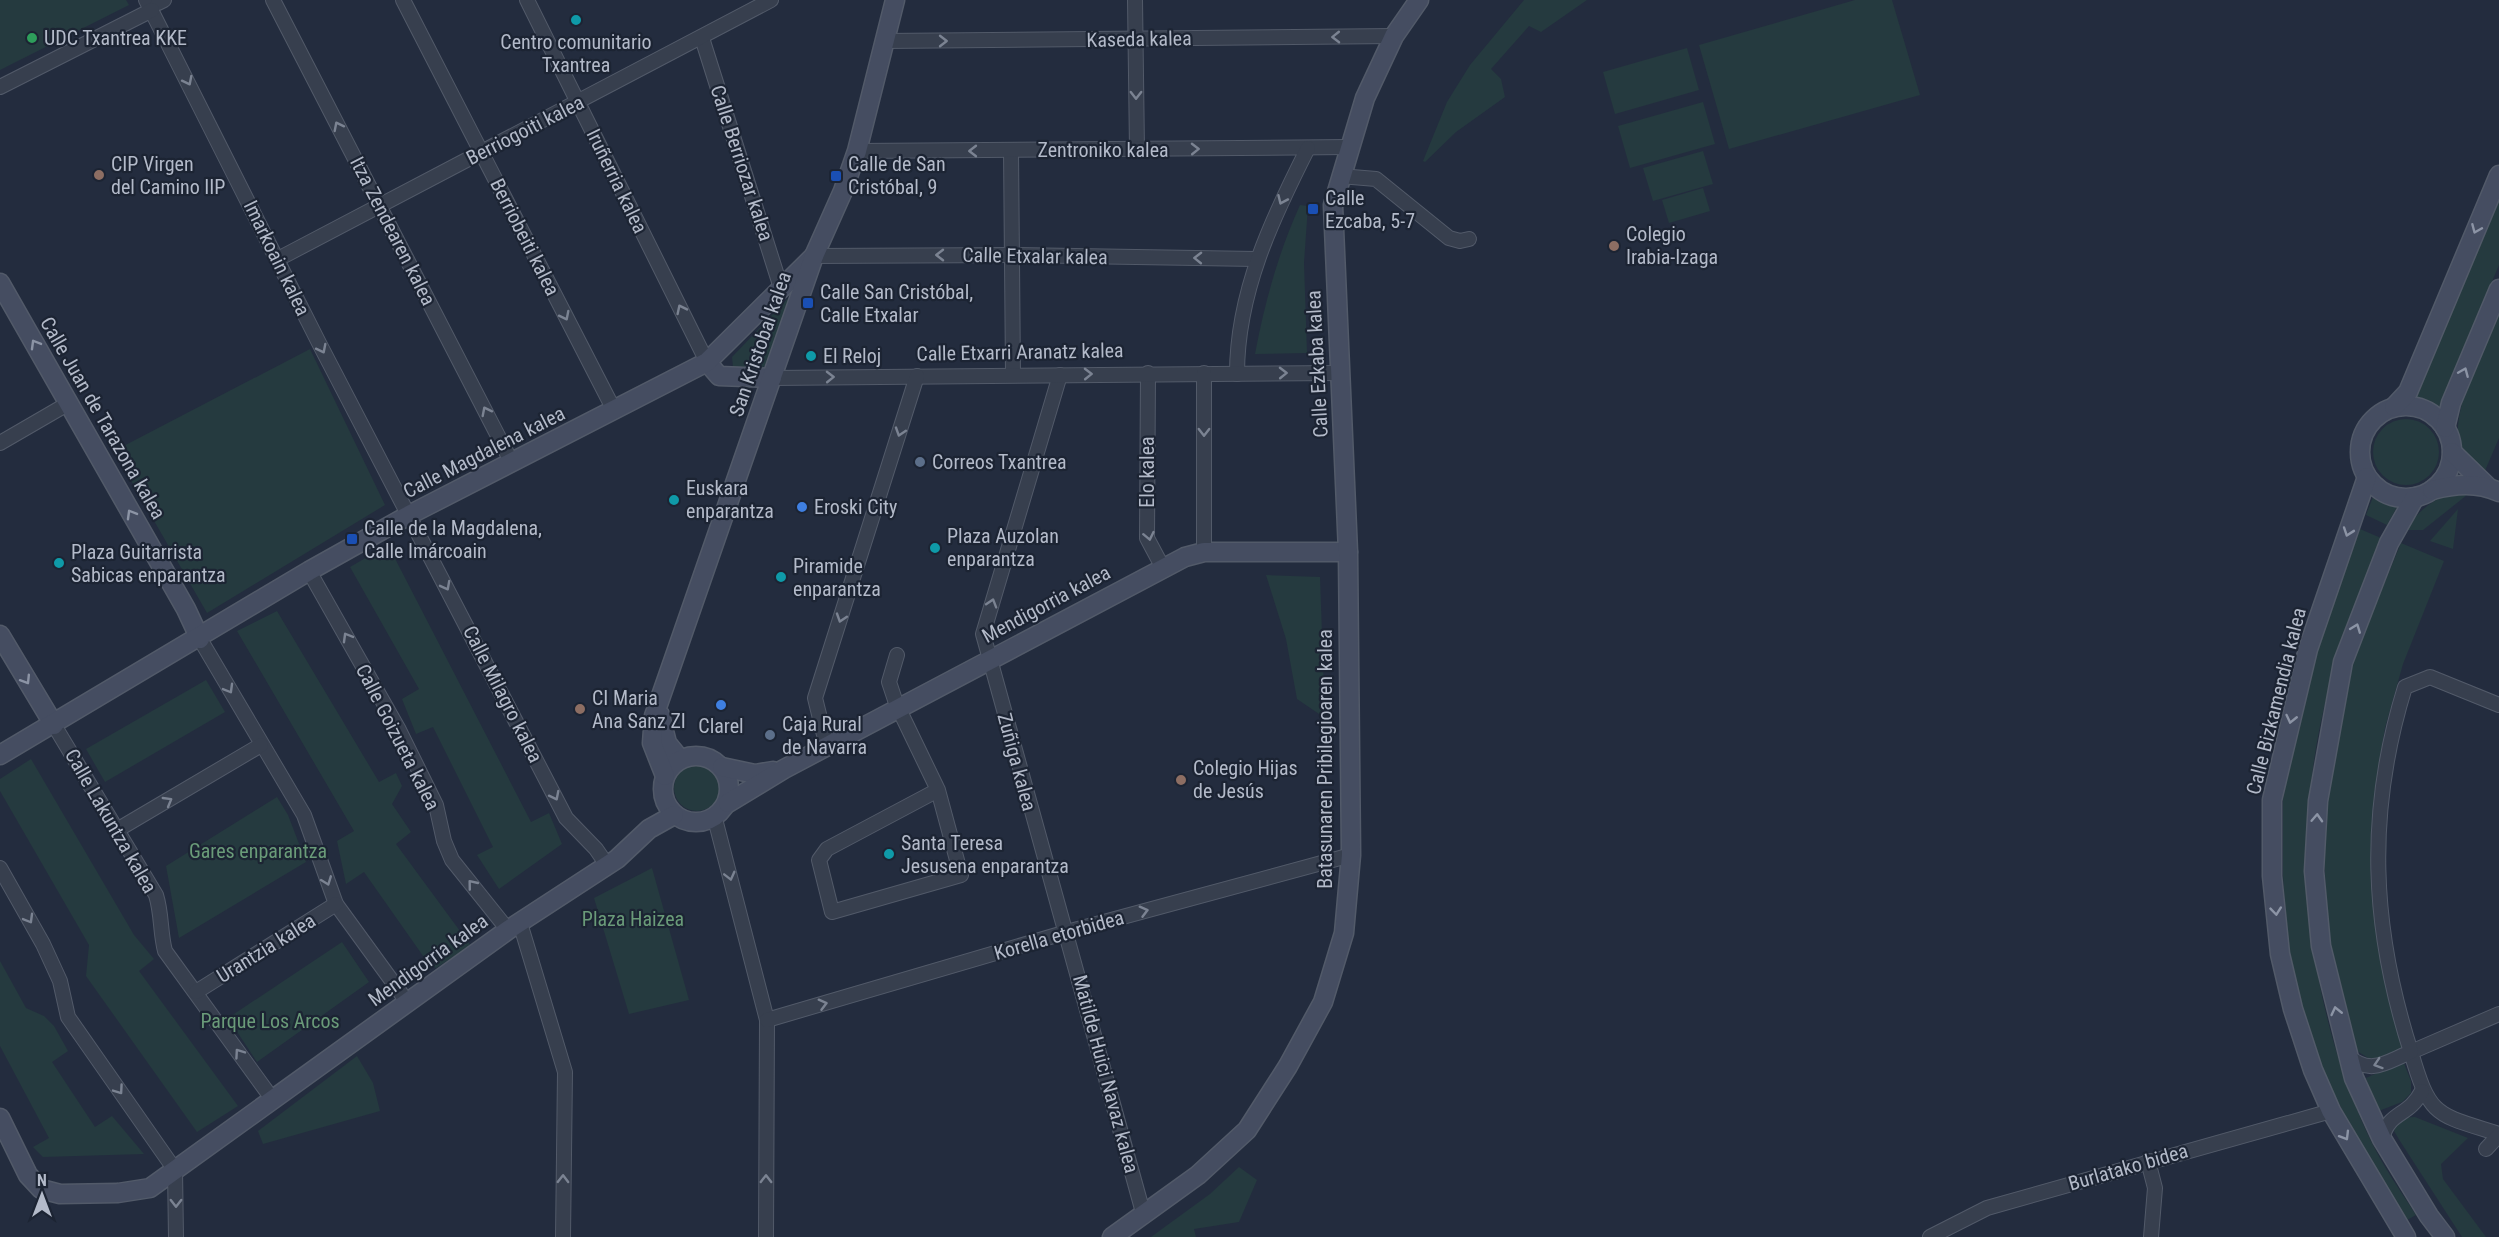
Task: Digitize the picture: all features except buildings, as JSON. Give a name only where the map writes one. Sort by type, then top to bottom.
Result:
[{"type":"street","name":"Itza Zendearen kalea","points":[[273,0],[512,463]]},
{"type":"street","name":"Berriobeiti kalea","points":[[402,0],[614,410]]},
{"type":"street","name":"Iruñerria kalea","points":[[527,0],[706,362]]},
{"type":"street","name":"Berriogoiti kalea","points":[[278,259],[771,0]]},
{"type":"street","name":"San Kristobal kalea","points":[[664,776],[652,743],[654,716],[814,256],[843,191],[857,151],[895,0]]},
{"type":"street","points":[[1135,0],[1137,150]]},
{"type":"street","name":"Calle Ezkaba kalea","points":[[1348,552],[1333,205],[1365,98],[1394,36],[1419,0]]},
{"type":"street","points":[[0,87],[155,3]]},
{"type":"street","name":"Imarkoain kalea","points":[[155,3],[319,343],[409,515]]},
{"type":"street","name":"Kaseda kalea","points":[[884,41],[1394,36]]},
{"type":"street","name":"Calle Berriozar kalea","points":[[702,38],[781,288]]},
{"type":"street","name":"Zentroniko kalea","points":[[857,151],[1349,147]]},
{"type":"street","points":[[1237,374],[1240,330],[1256,259],[1308,148]]},
{"type":"street","points":[[1011,150],[1012,375]]},
{"type":"street","points":[[2394,407],[2408,392],[2499,175]]},
{"type":"street","points":[[1340,176],[1376,179],[1449,238],[1460,241],[1469,239]]},
{"type":"street","name":"Calle Etxalar kalea","points":[[814,256],[1013,255],[1256,259]]},
{"type":"street","name":"Calle Magdalena kalea","points":[[0,755],[200,639],[309,571],[409,515],[706,362],[814,256]]},
{"type":"street","name":"Calle Juan de Tarazona kalea","points":[[0,283],[200,639]]},
{"type":"street","points":[[2445,428],[2451,403],[2499,289]]},
{"type":"street","name":"Calle Etxarri Aranatz kalea","points":[[706,362],[718,376],[772,378],[1340,373]]},
{"type":"street","name":"Elo kalea","points":[[1148,373],[1147,538],[1163,568]]},
{"type":"street","points":[[1204,373],[1204,552]]},
{"type":"street","name":"Zuñiga kalea","points":[[1060,375],[982,634],[1061,920],[1067,932]]},
{"type":"street","points":[[827,747],[815,698],[917,376]]},
{"type":"street","points":[[0,443],[69,403]]},
{"type":"street","points":[[2432,490],[2443,480],[2450,467],[2452,452],[2445,428],[2436,417],[2423,409],[2409,406],[2394,407],[2381,413],[2370,423],[2363,435],[2360,449],[2361,464],[2367,477],[2388,494],[2415,497],[2455,484],[2494,489]]},
{"type":"street","points":[[2452,452],[2494,489]]},
{"type":"street","name":"Calle Bizkamendia kalea","points":[[2367,477],[2308,650],[2272,800],[2272,876],[2280,954],[2293,1009],[2313,1070],[2331,1111],[2406,1237]]},
{"type":"street","points":[[2415,497],[2389,543],[2343,662],[2318,801],[2314,872],[2321,946],[2354,1078],[2382,1139],[2428,1216],[2445,1237]]},
{"type":"street","name":"Calle Milagro kalea","points":[[409,515],[566,818],[596,849],[607,865]]},
{"type":"street","name":"Mendigorria kalea","points":[[728,803],[743,791],[1185,557],[1204,552],[1348,552]]},
{"type":"street","name":"Batasunaren Pribilegioaren kalea","points":[[1112,1237],[1198,1175],[1247,1130],[1288,1066],[1323,1002],[1344,933],[1351,855],[1348,552]]},
{"type":"street","name":"Calle Goizueta kalea","points":[[309,571],[399,730],[436,806],[444,841],[452,860],[514,926]]},
{"type":"street","points":[[0,635],[54,724]]},
{"type":"street","points":[[200,639],[304,815],[336,904],[408,1003]]},
{"type":"street","points":[[897,655],[890,682],[898,708],[938,790],[960,875],[832,912],[819,860],[827,849],[938,790]]},
{"type":"street","points":[[2486,1149],[2499,1134],[2436,1111],[2422,1091],[2395,1000],[2378,875],[2380,799],[2391,732],[2405,687],[2430,677],[2499,705]]},
{"type":"street","name":"San Kristobal kalea","points":[[661,701],[660,724],[667,743],[681,759]]},
{"type":"street","name":"Calle Lakuntza kalea","points":[[54,724],[156,895],[162,913],[162,940],[165,951],[273,1100]]},
{"type":"street","points":[[117,830],[261,745]]},
{"type":"street","points":[[689,756],[711,758],[722,767],[730,792],[728,803],[716,819],[686,821],[674,815],[664,797],[664,776],[681,759],[689,756]]},
{"type":"street","name":"Mendigorria kalea","points":[[722,767],[755,774],[784,769]]},
{"type":"street","name":"Mendigorria kalea","points":[[649,829],[664,797]]},
{"type":"street","name":"Mendigorria kalea","points":[[0,1118],[28,1175],[41,1189],[60,1194],[142,1191],[164,1179],[514,926],[607,865],[649,829],[674,815]]},
{"type":"street","points":[[716,819],[767,1020],[766,1237]]},
{"type":"street","name":"Korella etorbidea","points":[[767,1020],[1067,932],[1351,855]]},
{"type":"street","points":[[0,868],[43,944],[60,981],[68,1017],[175,1170],[176,1237]]},
{"type":"street","name":"Urantzia kalea","points":[[196,992],[336,904]]},
{"type":"street","points":[[514,926],[565,1072],[562,1237]]},
{"type":"street","name":"Matilde Huici Navaz kalea","points":[[1067,932],[1144,1216]]},
{"type":"street","points":[[2347,1055],[2359,1066],[2370,1068],[2499,1014]]},
{"type":"street","points":[[2382,1139],[2385,1126],[2393,1117],[2415,1105],[2422,1091]]},
{"type":"street","name":"Burlatako bidea","points":[[1930,1237],[1987,1208],[2331,1111]]},
{"type":"street","points":[[2148,1161],[2155,1188],[2151,1237]]},
{"type":"green space","name":"UDC Txantrea KKE","points":[[0,0],[126,0],[129,5],[0,70]]},
{"type":"green space","points":[[1524,0],[1587,0],[1541,32],[1529,26],[1491,69],[1501,79],[1505,97],[1456,132],[1425,162],[1423,161],[1447,102],[1470,65]]},
{"type":"green space","points":[[1855,0],[1892,0],[1920,95],[1729,149],[1699,45]]},
{"type":"green space","points":[[1687,48],[1699,90],[1615,114],[1603,72]]},
{"type":"green space","points":[[1703,102],[1715,144],[1630,168],[1618,126]]},
{"type":"green space","points":[[1703,151],[1713,184],[1653,201],[1643,168]]},
{"type":"green space","points":[[1703,188],[1710,211],[1669,223],[1662,200]]},
{"type":"green space","points":[[2499,201],[2499,265],[2439,407],[2428,400],[2414,397]]},
{"type":"green space","points":[[1300,205],[1308,206],[1304,263],[1307,353],[1255,354],[1273,278]]},
{"type":"green space","points":[[795,291],[770,364],[760,368],[733,367],[732,357]]},
{"type":"green space","points":[[2499,310],[2499,438],[2481,480],[2466,462],[2460,450],[2459,417],[2477,360]]},
{"type":"green space","points":[[310,349],[385,505],[207,613],[114,451]]},
{"type":"green space","points":[[2399,419],[2413,419],[2425,424],[2434,433],[2439,452],[2437,465],[2430,476],[2413,485],[2399,485],[2387,480],[2378,471],[2373,459],[2373,445],[2378,433],[2387,424]]},
{"type":"green space","points":[[2472,491],[2423,530],[2404,530],[2426,507],[2442,497]]},
{"type":"green space","points":[[2373,497],[2397,507],[2387,525],[2366,515]]},
{"type":"green space","points":[[2458,509],[2453,549],[2430,541]]},
{"type":"green space","points":[[2360,529],[2381,538],[2335,665],[2317,741],[2310,798],[2307,856],[2310,914],[2317,971],[2330,1028],[2347,1083],[2374,1147],[2416,1215],[2407,1220],[2368,1160],[2319,1065],[2304,1019],[2288,952],[2283,876],[2283,800],[2287,761],[2303,688]]},
{"type":"green space","points":[[2401,543],[2444,561],[2403,664],[2385,728],[2375,789],[2372,896],[2383,965],[2403,1048],[2373,1061],[2354,1049],[2339,994],[2328,934],[2322,815],[2343,701],[2358,647]]},
{"type":"green space","points":[[388,545],[531,822],[549,813],[562,844],[499,889],[477,855],[493,847],[433,727],[416,734],[402,699],[419,689],[350,567]]},
{"type":"green space","points":[[1266,575],[1320,577],[1325,718],[1297,699],[1286,639]]},
{"type":"green space","points":[[277,611],[379,782],[396,773],[402,786],[392,804],[411,832],[396,844],[471,946],[436,968],[428,963],[364,872],[346,884],[337,841],[354,831],[237,631]]},
{"type":"green space","points":[[206,680],[225,712],[105,782],[86,749]]},
{"type":"green space","points":[[31,759],[134,935],[154,959],[139,971],[238,1106],[197,1132],[86,976],[89,945],[0,791],[0,779]]},
{"type":"green space","points":[[697,765],[713,772],[720,788],[713,804],[697,811],[681,804],[674,788],[681,772]]},
{"type":"green space","name":"Gares enparantza","points":[[277,797],[288,815],[306,862],[179,938],[166,866]]},
{"type":"green space","name":"Plaza Haizea","points":[[652,868],[689,1000],[629,1014],[594,898]]},
{"type":"green space","name":"Parque Los Arcos","points":[[342,942],[369,982],[257,1062],[228,1018]]},
{"type":"green space","points":[[0,961],[26,1008],[44,1016],[54,1026],[68,1051],[52,1062],[95,1127],[112,1116],[144,1154],[43,1157],[33,1147],[49,1138],[0,1046]]},
{"type":"green space","points":[[357,1056],[373,1083],[380,1111],[263,1144],[258,1131]]},
{"type":"green space","points":[[2403,1061],[2411,1081],[2411,1093],[2402,1102],[2376,1112],[2366,1078]]},
{"type":"green space","points":[[2415,1117],[2468,1138],[2441,1164],[2443,1179],[2486,1237],[2462,1237],[2394,1131],[2398,1118]]},
{"type":"green space","points":[[1239,1167],[1257,1180],[1239,1222],[1194,1229],[1196,1237],[1151,1237],[1210,1194]]},
{"type":"place","name":"Centro comunitario Txantrea","points":[[576,20]]},
{"type":"place","name":"UDC Txantrea KKE","points":[[32,38]]},
{"type":"place","name":"CIP Virgen del Camino IIP","points":[[99,175]]},
{"type":"place","name":"Calle de San Cristóbal, 9","points":[[836,176]]},
{"type":"place","name":"Calle Ezcaba, 5-7","points":[[1313,209]]},
{"type":"place","name":"Colegio Irabia-Izaga","points":[[1614,246]]},
{"type":"place","name":"Calle San Cristóbal, Calle Etxalar","points":[[808,303]]},
{"type":"place","name":"El Reloj","points":[[811,356]]},
{"type":"place","name":"Correos Txantrea","points":[[920,462]]},
{"type":"place","name":"Euskara enparantza","points":[[674,500]]},
{"type":"place","name":"Eroski City","points":[[802,507]]},
{"type":"place","name":"Calle de la Magdalena, Calle Imárcoain","points":[[352,539]]},
{"type":"place","name":"Plaza Auzolan enparantza","points":[[935,548]]},
{"type":"place","name":"Plaza Guitarrista Sabicas enparantza","points":[[59,563]]},
{"type":"place","name":"Piramide enparantza","points":[[781,577]]},
{"type":"place","name":"Clarel","points":[[721,705]]},
{"type":"place","name":"CI Maria Ana Sanz ZI","points":[[580,709]]},
{"type":"place","name":"Caja Rural de Navarra","points":[[770,735]]},
{"type":"place","name":"Colegio Hijas de Jesús","points":[[1181,780]]},
{"type":"place","name":"Santa Teresa Jesusena enparantza","points":[[889,854]]}]
